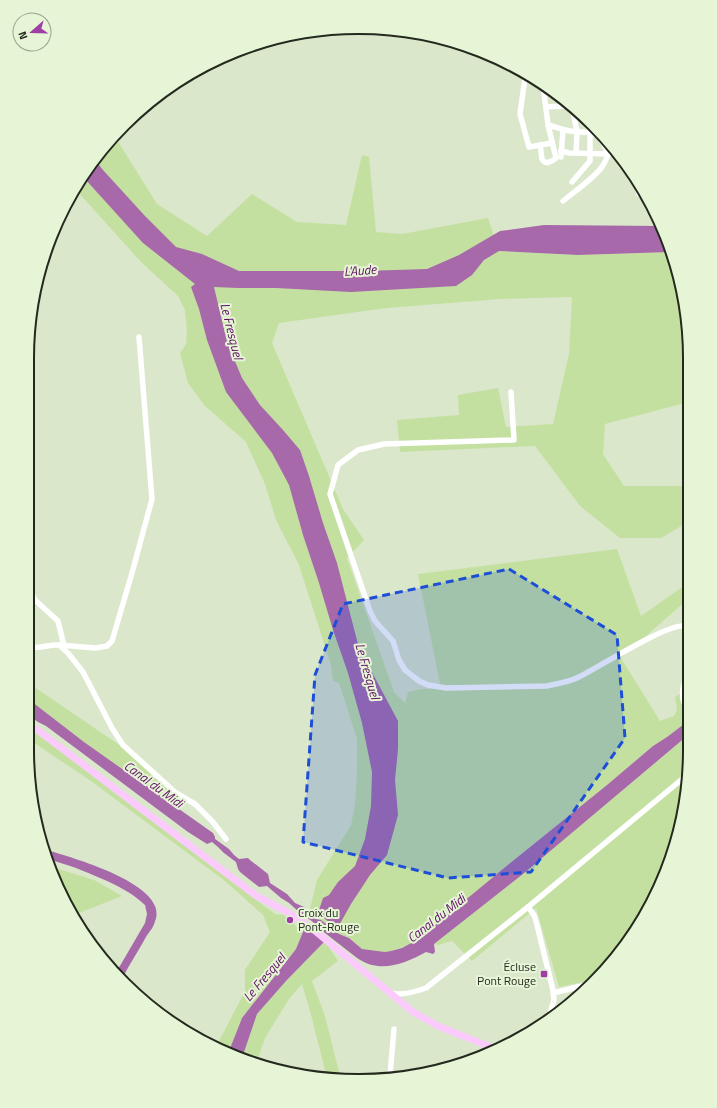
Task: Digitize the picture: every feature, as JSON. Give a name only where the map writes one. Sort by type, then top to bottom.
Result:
[{"type":"main road","points":[[34,727],[256,895],[307,924],[413,1012],[438,1026],[489,1046]]},
{"type":"street","points":[[525,80],[520,114],[529,147],[553,144]]},
{"type":"street","points":[[544,93],[548,125],[553,144],[560,153]]},
{"type":"street","points":[[546,107],[562,106]]},
{"type":"street","points":[[574,117],[577,132],[576,153]]},
{"type":"street","points":[[548,125],[563,130],[577,132],[589,130]]},
{"type":"street","points":[[540,145],[542,158],[544,161],[548,163],[553,161],[560,153],[563,130]]},
{"type":"street","points":[[572,182],[590,162],[592,133]]},
{"type":"street","points":[[553,144],[560,153]]},
{"type":"street","points":[[563,201],[602,168],[608,154],[607,150]]},
{"type":"street","points":[[560,153],[608,154]]},
{"type":"street","points":[[578,174],[587,181]]},
{"type":"street","points":[[34,648],[61,645],[96,648],[107,646],[112,641],[152,499],[139,337]]},
{"type":"street","points":[[510,392],[514,440],[384,444],[358,450],[338,465],[330,494],[370,611],[375,621],[393,642],[399,660],[406,670],[419,681],[428,685],[446,688],[546,686],[579,677],[649,638],[676,627],[683,626]]},
{"type":"street","points":[[34,598],[58,621],[61,645],[83,672],[112,728],[123,745],[176,793],[195,804],[212,821],[226,839]]},
{"type":"street","points":[[683,690],[683,702]]},
{"type":"street","points":[[389,993],[395,994],[416,992],[426,988],[528,907],[681,780]]},
{"type":"street","points":[[528,907],[534,915],[536,921],[553,993],[554,1000],[551,1010]]},
{"type":"street","points":[[553,993],[579,987]]},
{"type":"street","points":[[390,1072],[394,1029]]},
{"type":"highlighted area","points":[[509,569],[617,635],[625,738],[531,872],[448,878],[303,842],[315,675],[343,604]]},
{"type":"green space","points":[[118,142],[157,204],[207,236],[252,194],[297,222],[346,225],[362,155],[369,157],[376,232],[402,234],[488,218],[499,251],[578,255],[665,252],[666,254],[677,295],[680,316],[683,358],[683,404],[605,424],[603,454],[624,486],[683,486],[683,525],[661,538],[620,538],[580,506],[535,446],[400,452],[397,420],[459,415],[458,395],[498,388],[506,427],[553,424],[569,354],[572,297],[501,299],[386,308],[279,323],[272,343],[343,509],[364,540],[347,558],[394,692],[405,703],[408,692],[421,689],[441,689],[418,574],[617,549],[641,616],[683,587],[683,603],[621,658],[660,721],[674,716],[677,710],[675,697],[679,694],[683,695],[683,725],[653,746],[434,927],[409,945],[385,952],[362,949],[349,938],[339,934],[309,913],[317,880],[351,825],[355,804],[357,739],[339,683],[333,681],[331,665],[299,565],[276,520],[265,484],[246,442],[204,405],[188,383],[180,353],[186,344],[187,331],[185,310],[178,296],[141,262],[79,193],[101,161]]},
{"type":"green space","points":[[34,687],[137,758],[168,786],[168,792],[163,797],[84,742],[34,703]]},
{"type":"green space","points":[[34,732],[96,777],[275,914],[284,915],[303,933],[296,949],[242,1018],[230,1047],[218,1042],[245,991],[245,970],[270,932],[263,915],[225,881],[91,781],[34,743]]},
{"type":"green space","points":[[683,739],[682,771],[677,813],[666,854],[658,874],[640,912],[628,930],[616,947],[585,981],[559,987],[536,908],[472,961],[452,941],[438,945],[434,944],[523,874]]},
{"type":"green space","points":[[57,868],[94,880],[122,896],[78,913],[67,893]]},
{"type":"green space","points":[[325,941],[338,961],[312,981],[325,1016],[339,1073],[325,1072],[302,984],[289,999],[265,1038],[258,1058],[244,1053],[257,1014],[286,981]]},
{"type":"water","name":"Le Fresquel","points":[[99,164],[145,216],[176,247],[202,254],[239,271],[363,271],[427,269],[459,255],[500,231],[544,225],[655,226],[665,252],[578,255],[499,251],[484,260],[472,275],[456,286],[351,292],[276,288],[214,287],[227,342],[242,378],[260,405],[300,450],[337,563],[359,648],[398,721],[398,749],[395,780],[398,815],[387,855],[370,875],[337,929],[318,913],[323,898],[329,895],[338,882],[355,866],[365,839],[371,806],[372,772],[362,723],[348,673],[303,535],[289,485],[272,453],[226,392],[207,340],[199,309],[191,287],[195,284],[143,243],[87,181]]},
{"type":"water","points":[[34,703],[84,742],[213,833],[215,839],[229,849],[239,859],[248,858],[268,874],[270,883],[287,894],[295,903],[304,907],[316,919],[321,920],[339,934],[349,938],[362,949],[385,952],[402,948],[417,940],[653,746],[683,725],[683,739],[523,874],[434,944],[435,952],[433,954],[426,952],[392,966],[374,966],[357,958],[267,886],[259,887],[240,872],[236,862],[212,842],[207,844],[188,832],[46,726],[34,719]]},
{"type":"water","points":[[50,851],[88,863],[122,878],[137,886],[148,896],[155,906],[156,919],[154,925],[125,974],[119,968],[145,923],[147,914],[145,905],[121,888],[94,875],[54,861]]},
{"type":"water","points":[[305,927],[325,941],[286,981],[257,1014],[244,1053],[230,1047],[242,1018],[296,949]]},
{"type":"place","name":"Croix du Pont-Rouge","points":[[290,920]]},
{"type":"place","name":"Écluse Pont Rouge","points":[[544,974]]},
{"type":"water label","name":"L'Aude","points":[[360,270]]},
{"type":"water label","name":"Canal du Midi","points":[[154,784]]},
{"type":"water label","name":"Canal du Midi","points":[[436,918]]}]
